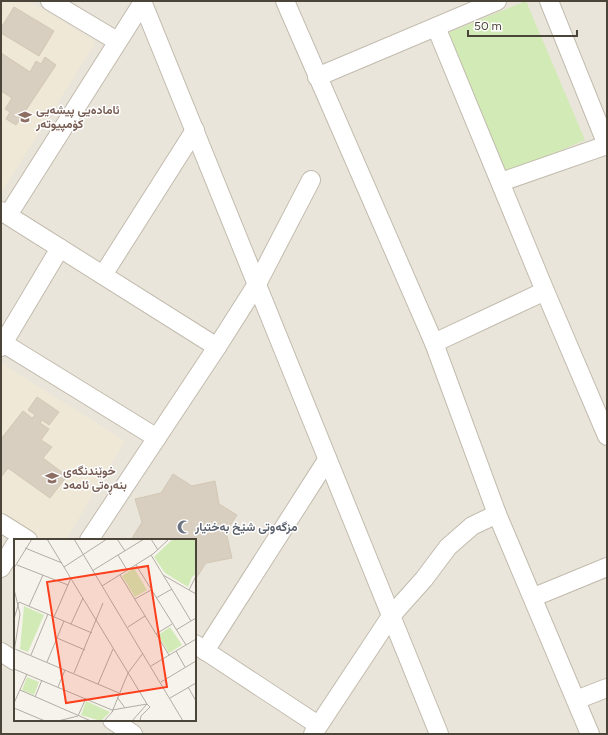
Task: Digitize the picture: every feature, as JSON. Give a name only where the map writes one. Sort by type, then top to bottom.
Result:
[{"type":"street","points":[[50,1],[117,41]]},
{"type":"street","points":[[142,1],[4,213],[217,347]]},
{"type":"street","points":[[142,1],[439,734]]},
{"type":"street","points":[[285,1],[434,343],[497,514],[534,597],[590,734]]},
{"type":"street","points":[[501,182],[607,145],[549,1]]},
{"type":"street","points":[[317,77],[489,3]]},
{"type":"street","points":[[436,27],[545,291],[602,408],[607,436]]},
{"type":"street","points":[[103,275],[195,130]]},
{"type":"street","points":[[90,539],[257,284],[311,180]]},
{"type":"street","points":[[60,248],[2,345],[157,438]]},
{"type":"street","points":[[434,343],[545,291]]},
{"type":"street","points":[[328,460],[200,648],[315,730],[391,616],[459,536],[472,526],[497,514]]},
{"type":"street","points":[[1,523],[19,539]]},
{"type":"street","points":[[1,568],[14,549]]},
{"type":"street","points":[[534,597],[607,567]]},
{"type":"street","points":[[1,652],[14,659]]},
{"type":"street","points":[[576,700],[607,688]]},
{"type":"shaded area","points":[[1,1],[607,1],[607,734],[1,734]]},
{"type":"shaded area","name":"ئامادەیی پیشەیی کۆمپیوتەر","points":[[1,1],[29,1],[96,42],[1,193]]},
{"type":"shaded area","name":"خوێندنگەی بنەڕەتی ئامەد","points":[[1,363],[125,441],[67,539],[38,539],[1,515]]},
{"type":"green space","points":[[526,1],[585,140],[505,174],[445,34]]},
{"type":"building","points":[[14,7],[54,31],[39,56],[1,33],[1,28]]},
{"type":"building","points":[[1,53],[30,72],[36,61],[41,64],[45,57],[56,65],[16,125],[6,119],[10,112],[5,109],[12,98],[1,91]]},
{"type":"building","points":[[37,397],[59,412],[49,425],[42,420],[40,423],[49,429],[41,440],[52,447],[43,458],[67,476],[50,498],[8,468],[1,477],[1,439],[23,411],[32,418],[35,415],[28,410]]},
{"type":"building","name":"مزگەوتی شێخ بەختیار","points":[[173,474],[192,486],[215,481],[219,504],[237,515],[226,532],[232,558],[206,563],[196,578],[196,539],[132,539],[142,522],[135,499],[161,493]]},
{"type":"place","name":"ئامادەیی پیشەیی کۆمپیوتەر","points":[[25,117]]},
{"type":"place","name":"خوێندنگەی بنەڕەتی ئامەد","points":[[52,478]]},
{"type":"place","name":"مزگەوتی شێخ بەختیار","points":[[184,527]]}]
